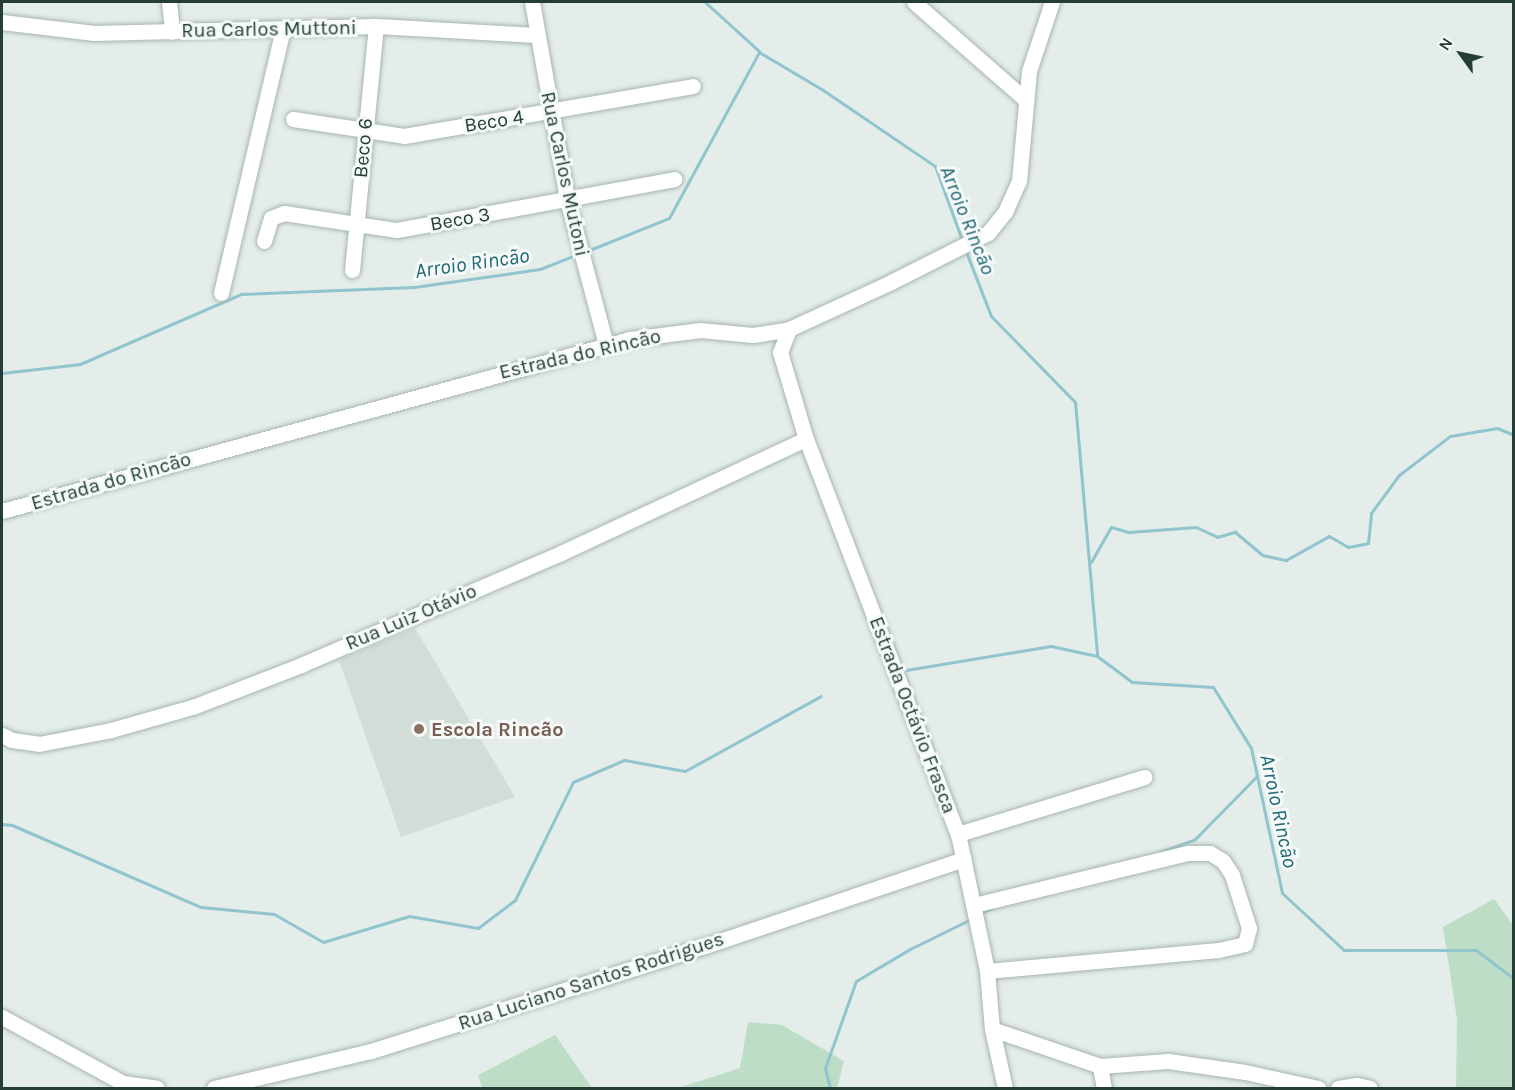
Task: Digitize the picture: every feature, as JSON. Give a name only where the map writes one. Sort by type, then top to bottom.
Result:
[{"type":"street","points":[[169,2],[172,32]]},
{"type":"street","name":"Rua Carlos Mutoni","points":[[532,2],[567,199],[606,345]]},
{"type":"street","points":[[914,2],[1026,100]]},
{"type":"street","name":"Estrada do Rincão","points":[[3,514],[224,448],[630,339],[700,330],[753,335],[789,330],[891,282],[988,233],[1005,212],[1020,181],[1029,71],[1052,2]]},
{"type":"street","name":"Rua Carlos Muttoni","points":[[2,22],[94,33],[376,26],[537,35]]},
{"type":"street","name":"Beco 6","points":[[352,270],[364,129],[376,26]]},
{"type":"street","points":[[220,293],[283,29]]},
{"type":"street","name":"Beco 4","points":[[293,119],[404,136],[693,86]]},
{"type":"street","name":"Beco 3","points":[[264,241],[271,218],[277,214],[397,230],[674,179]]},
{"type":"street","points":[[753,335],[780,352],[789,330]]},
{"type":"street","name":"Estrada Octávio Frasca","points":[[780,352],[806,439],[958,834],[987,971],[992,1029],[1005,1089]]},
{"type":"street","name":"Rua Luiz Otávio","points":[[2,735],[12,740],[39,744],[111,730],[206,702],[301,665],[561,553],[806,439]]},
{"type":"street","points":[[958,834],[1144,777]]},
{"type":"street","points":[[974,905],[1188,853],[1210,852],[1223,861],[1232,874],[1249,928],[1245,944],[1218,950],[987,971]]},
{"type":"street","name":"Rua Luciano Santos Rodrigues","points":[[214,1089],[371,1051],[694,950],[964,859]]},
{"type":"street","points":[[2,1017],[123,1083],[157,1089]]},
{"type":"street","points":[[992,1029],[1100,1066],[1168,1061],[1245,1072],[1318,1089]]},
{"type":"street","points":[[1100,1066],[1104,1089]]},
{"type":"street","points":[[1338,1089],[1357,1085],[1370,1089]]},
{"type":"shaded area","name":"Escola Rincão","points":[[415,628],[515,797],[401,837],[339,660]]},
{"type":"green space","points":[[1494,899],[1513,925],[1513,1088],[1456,1088],[1457,1019],[1443,927]]},
{"type":"green space","points":[[748,1022],[782,1025],[844,1061],[837,1088],[678,1088],[740,1068]]},
{"type":"green space","points":[[555,1035],[592,1088],[482,1088],[478,1075]]},
{"type":"waterway","points":[[705,2],[759,51]]},
{"type":"waterway","name":"Arroio Rincão","points":[[587,251],[669,218],[759,52],[823,90],[935,166],[962,240]]},
{"type":"waterway","name":"Arroio Rincão","points":[[965,249],[991,316],[1075,402],[1097,656],[1132,682],[1213,687],[1251,748],[1282,893],[1344,950],[1476,950],[1514,979]]},
{"type":"waterway","name":"Arroio Rincão","points":[[2,373],[80,364],[241,294],[414,287],[540,269],[578,254]]},
{"type":"waterway","points":[[1091,562],[1111,527],[1129,532],[1196,527],[1217,537],[1235,532],[1262,555],[1286,560],[1329,536],[1348,547],[1368,543],[1371,513],[1399,475],[1450,436],[1497,428],[1514,435]]},
{"type":"waterway","points":[[906,670],[1051,646],[1097,656]]},
{"type":"waterway","points":[[2,824],[12,825],[201,907],[274,914],[323,942],[409,916],[478,928],[515,900],[573,782],[624,760],[685,771],[821,696]]},
{"type":"waterway","points":[[1160,852],[1195,839],[1256,777]]},
{"type":"waterway","points":[[979,914],[992,908]]},
{"type":"waterway","points":[[830,1088],[825,1068],[856,981],[910,949],[971,919]]},
{"type":"place","name":"Escola Rincão","points":[[419,729]]}]
